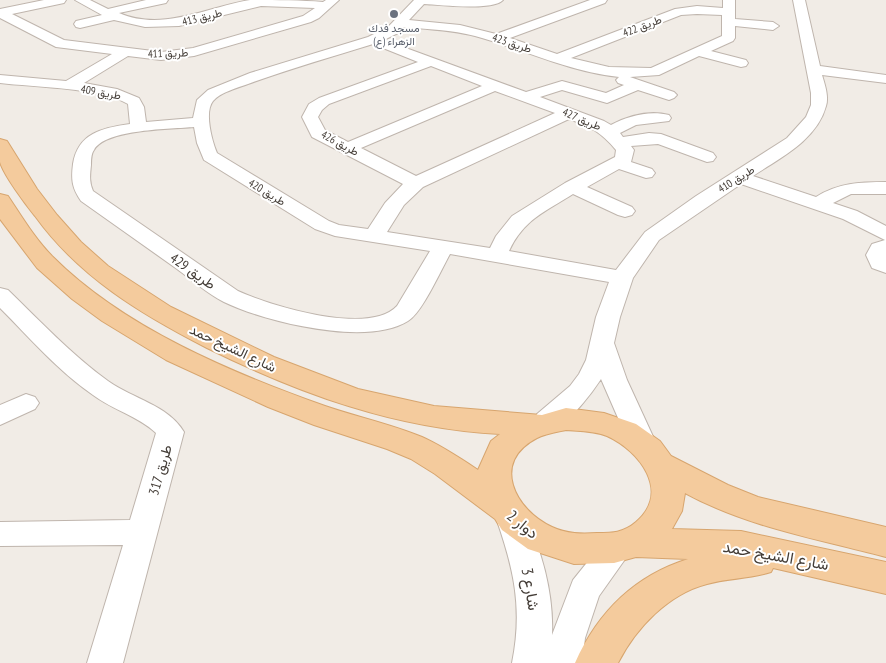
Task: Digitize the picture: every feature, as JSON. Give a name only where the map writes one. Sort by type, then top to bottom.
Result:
[{"type":"main road","name":"شارع الشيخ حمد","points":[[0,145],[44,214],[86,260],[144,302],[178,323],[256,361],[339,394],[388,408],[435,417],[541,423]]},
{"type":"main road","name":"شارع الشيخ حمد","points":[[0,201],[22,233],[52,269],[127,324],[228,380],[314,413],[410,446],[451,468],[507,513]]},
{"type":"main road","name":"دوار 2","points":[[566,419],[606,424],[625,432],[652,454],[668,482],[668,499],[663,516],[651,531],[625,545],[594,551],[562,547],[547,542],[527,531],[507,513],[495,491],[493,474],[497,458],[506,444],[519,432],[541,423],[566,419]]},
{"type":"main road","points":[[652,454],[716,494],[752,509],[886,542]]},
{"type":"main road","name":"شارع الشيخ حمد","points":[[625,545],[741,546],[886,578]]},
{"type":"main road","points":[[596,663],[604,645],[631,610],[662,586],[696,571],[726,562],[809,560]]},
{"type":"street","points":[[1,13],[60,0]]},
{"type":"street","name":"طريق 413","points":[[81,0],[132,21],[176,24],[260,2],[329,3]]},
{"type":"street","points":[[80,24],[162,0]]},
{"type":"street","points":[[421,0],[470,3],[497,0]]},
{"type":"street","name":"طريق 420","points":[[421,0],[393,30],[373,40],[223,88],[205,100],[201,122],[207,150],[215,161],[322,225],[335,230],[497,255],[622,278]]},
{"type":"street","points":[[497,38],[601,0]]},
{"type":"street","name":"طريق 410","points":[[541,423],[579,392],[594,368],[603,344],[608,317],[622,278],[652,236],[793,142],[813,119],[819,105],[820,93],[799,0]]},
{"type":"street","name":"طريق 411","points":[[1,13],[62,44],[161,56],[194,52],[307,19],[329,3]]},
{"type":"street","name":"طريق 422","points":[[559,58],[679,12],[697,10],[728,11],[773,26]]},
{"type":"street","name":"طريق 423","points":[[401,23],[456,28],[497,38],[593,68],[621,72],[654,72],[733,39],[728,11]]},
{"type":"street","points":[[0,28],[19,23]]},
{"type":"street","name":"طريق 427","points":[[373,40],[598,124],[615,137]]},
{"type":"street","name":"طريق 409","points":[[69,86],[125,52]]},
{"type":"street","points":[[699,52],[741,63]]},
{"type":"street","name":"طريق 426","points":[[416,184],[318,133],[310,117],[315,107],[338,94],[430,62]]},
{"type":"street","points":[[667,66],[686,71]]},
{"type":"street","points":[[815,70],[886,79]]},
{"type":"street","points":[[621,72],[620,76],[622,79],[669,95]]},
{"type":"street","name":"طريق 409","points":[[0,80],[69,86],[117,93],[130,98],[136,105],[138,128]]},
{"type":"street","points":[[526,97],[562,85],[607,98],[637,85]]},
{"type":"street","points":[[347,148],[494,86]]},
{"type":"street","points":[[374,237],[394,203],[405,191],[416,184],[568,113]]},
{"type":"street","points":[[615,137],[638,119],[664,118]]},
{"type":"street","name":"طريق 429","points":[[201,122],[138,128],[105,134],[87,146],[84,154],[80,184],[88,197],[242,303],[297,318],[351,326],[390,322],[406,312],[443,247]]},
{"type":"street","points":[[615,137],[661,139],[707,157]]},
{"type":"street","points":[[497,255],[506,236],[519,220],[572,187],[623,160],[625,150],[615,137]]},
{"type":"street","points":[[618,163],[646,173]]},
{"type":"street","points":[[739,177],[858,218],[884,239],[876,251],[876,255],[886,267]]},
{"type":"street","points":[[572,187],[625,211]]},
{"type":"street","points":[[818,204],[837,191],[847,188],[886,188]]},
{"type":"street","name":"طريق 317","points":[[0,295],[94,384],[116,399],[168,426],[169,438],[104,663]]},
{"type":"street","name":"طريق 410","points":[[603,344],[617,387],[652,454]]},
{"type":"street","points":[[0,416],[26,403]]},
{"type":"street","name":"شارع 3","points":[[507,513],[523,550],[536,610],[534,646],[530,663]]},
{"type":"street","points":[[0,534],[142,532]]},
{"type":"street","points":[[564,663],[568,638],[584,590],[625,545]]},
{"type":"place","name":"مسجد فدك الزهراء (ع)","points":[[394,14]]}]
